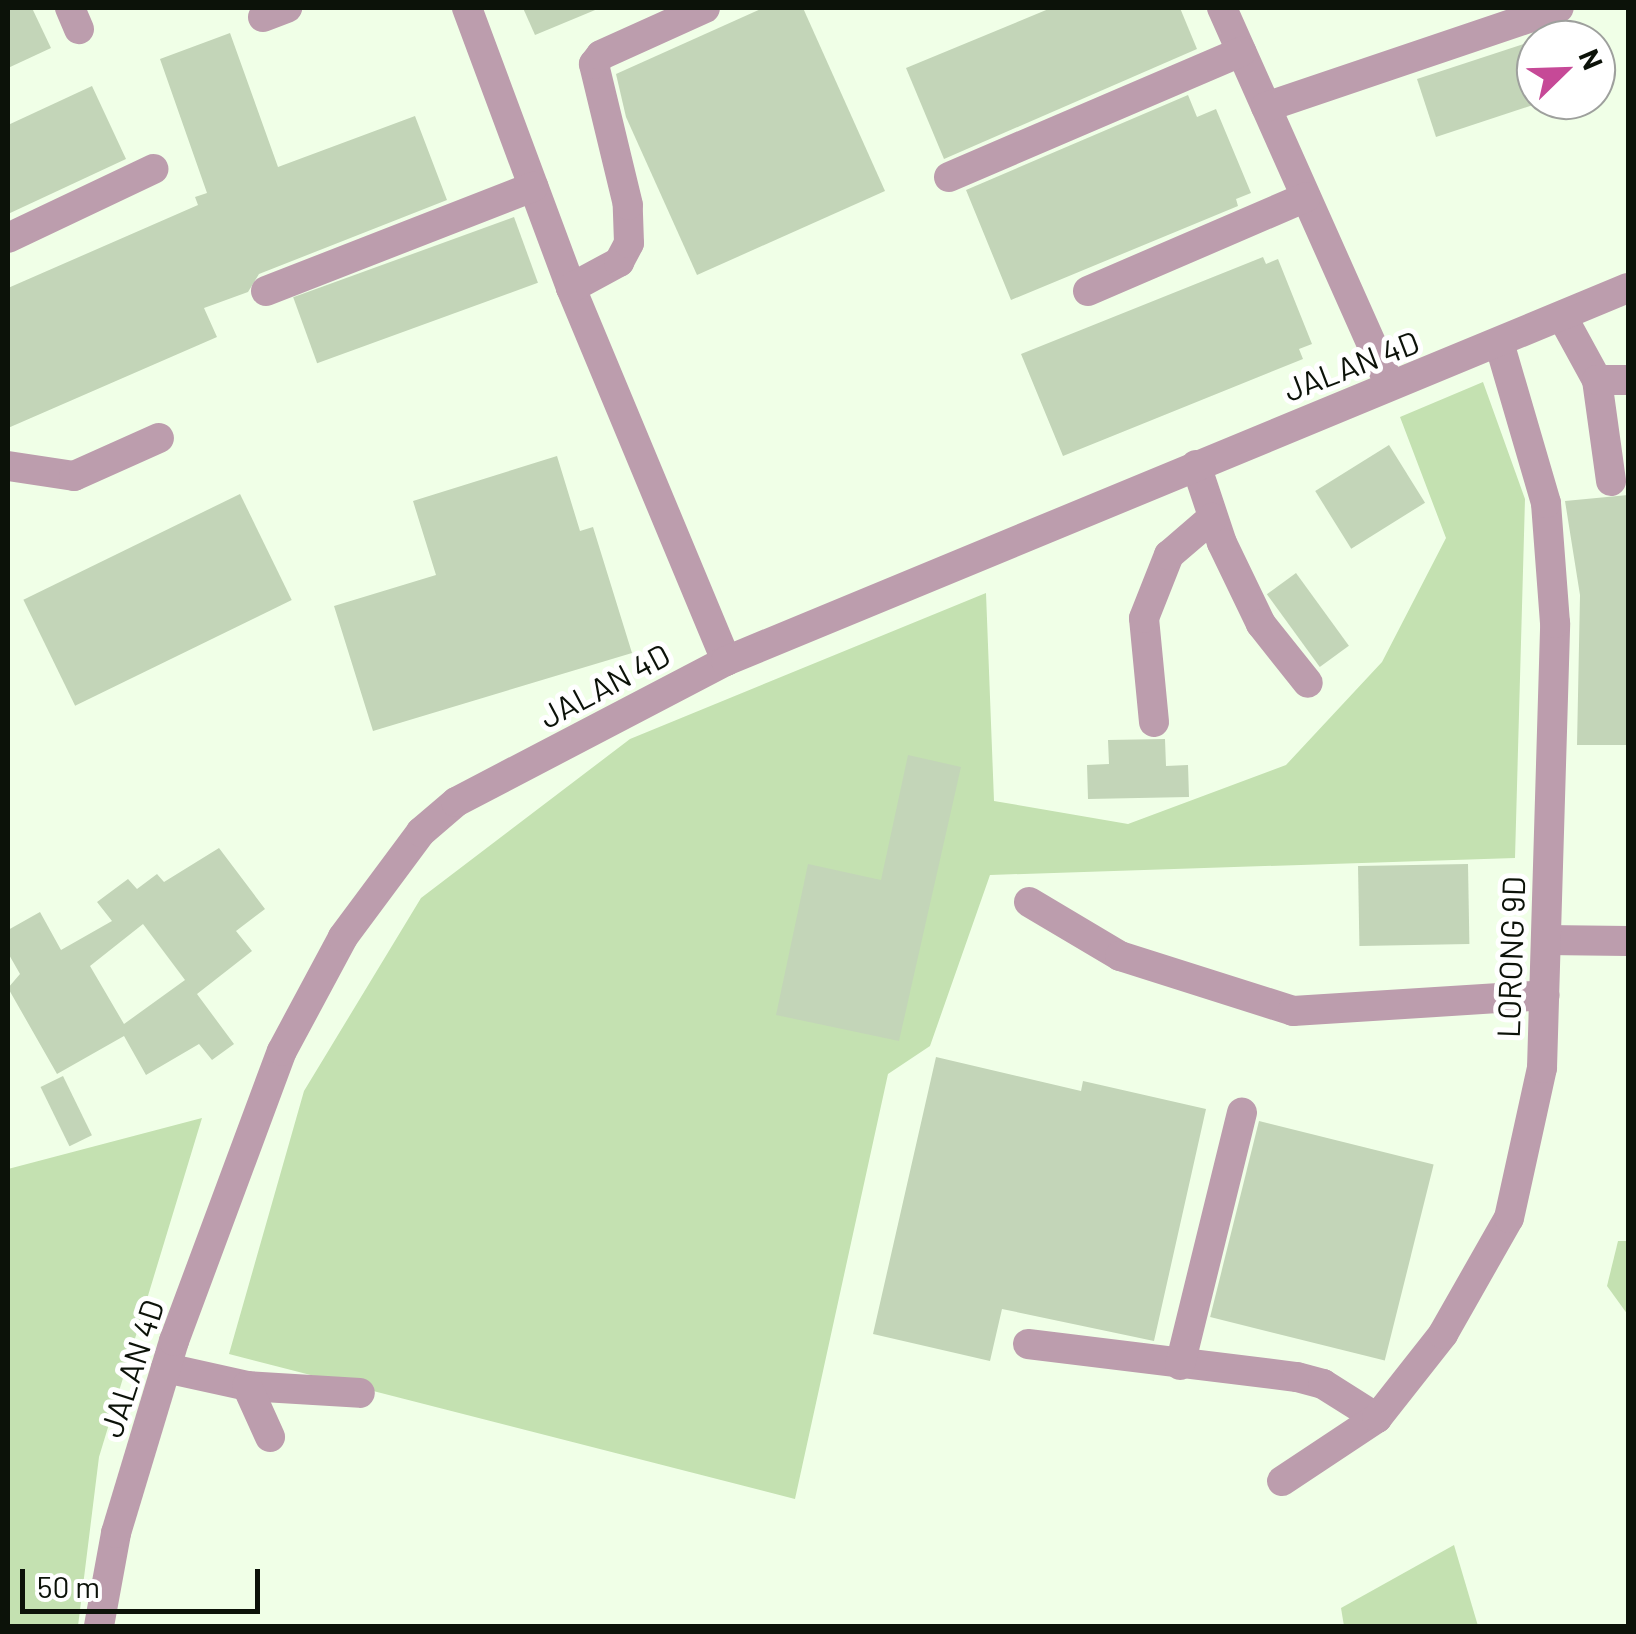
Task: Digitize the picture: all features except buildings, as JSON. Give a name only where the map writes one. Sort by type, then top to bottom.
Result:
[{"type":"street","points":[[467,8],[572,288],[726,661]]},
{"type":"street","points":[[572,288],[619,262],[630,244],[628,205],[594,64],[601,55],[705,8]]},
{"type":"street","points":[[1222,8],[1390,385]]},
{"type":"street","points":[[1266,107],[1560,8]]},
{"type":"street","points":[[950,177],[1241,52]]},
{"type":"street","points":[[8,238],[153,169]]},
{"type":"street","points":[[266,291],[534,186]]},
{"type":"street","points":[[1088,291],[1306,197]]},
{"type":"street","name":"JALAN 4D","points":[[99,1626],[116,1533],[166,1368],[282,1051],[344,938],[422,832],[456,802],[726,661],[1390,385],[1500,346],[1628,288]]},
{"type":"street","points":[[1563,318],[1597,380],[1611,481]]},
{"type":"street","name":"LORONG 9D","points":[[1282,1481],[1377,1418],[1443,1334],[1510,1218],[1542,1068],[1555,622],[1547,523],[1500,346]]},
{"type":"street","points":[[1597,380],[1628,380]]},
{"type":"street","points":[[8,466],[74,476],[159,438]]},
{"type":"street","points":[[1196,465],[1212,518],[1261,624],[1308,683]]},
{"type":"street","points":[[1154,722],[1144,618],[1169,555],[1212,518]]},
{"type":"street","points":[[1030,902],[1120,956],[1293,1011],[1544,995]]},
{"type":"street","points":[[1546,940],[1628,942]]},
{"type":"street","points":[[1180,1365],[1242,1112]]},
{"type":"street","points":[[1028,1344],[1323,1384],[1377,1418]]},
{"type":"street","points":[[166,1368],[247,1386],[360,1393]]},
{"type":"street","points":[[247,1386],[270,1437]]},
{"type":"green space","points":[[1483,382],[1525,499],[1515,858],[990,875],[930,1046],[888,1074],[795,1499],[229,1354],[304,1091],[421,898],[630,739],[986,593],[994,801],[1128,824],[1286,765],[1382,662],[1446,538],[1400,417]]},
{"type":"green space","points":[[202,1118],[99,1457],[78,1626],[8,1626],[8,1169]]},
{"type":"green space","points":[[1618,1241],[1628,1241],[1628,1315],[1607,1286]]},
{"type":"green space","points":[[1454,1545],[1478,1626],[1344,1626],[1341,1608]]}]
